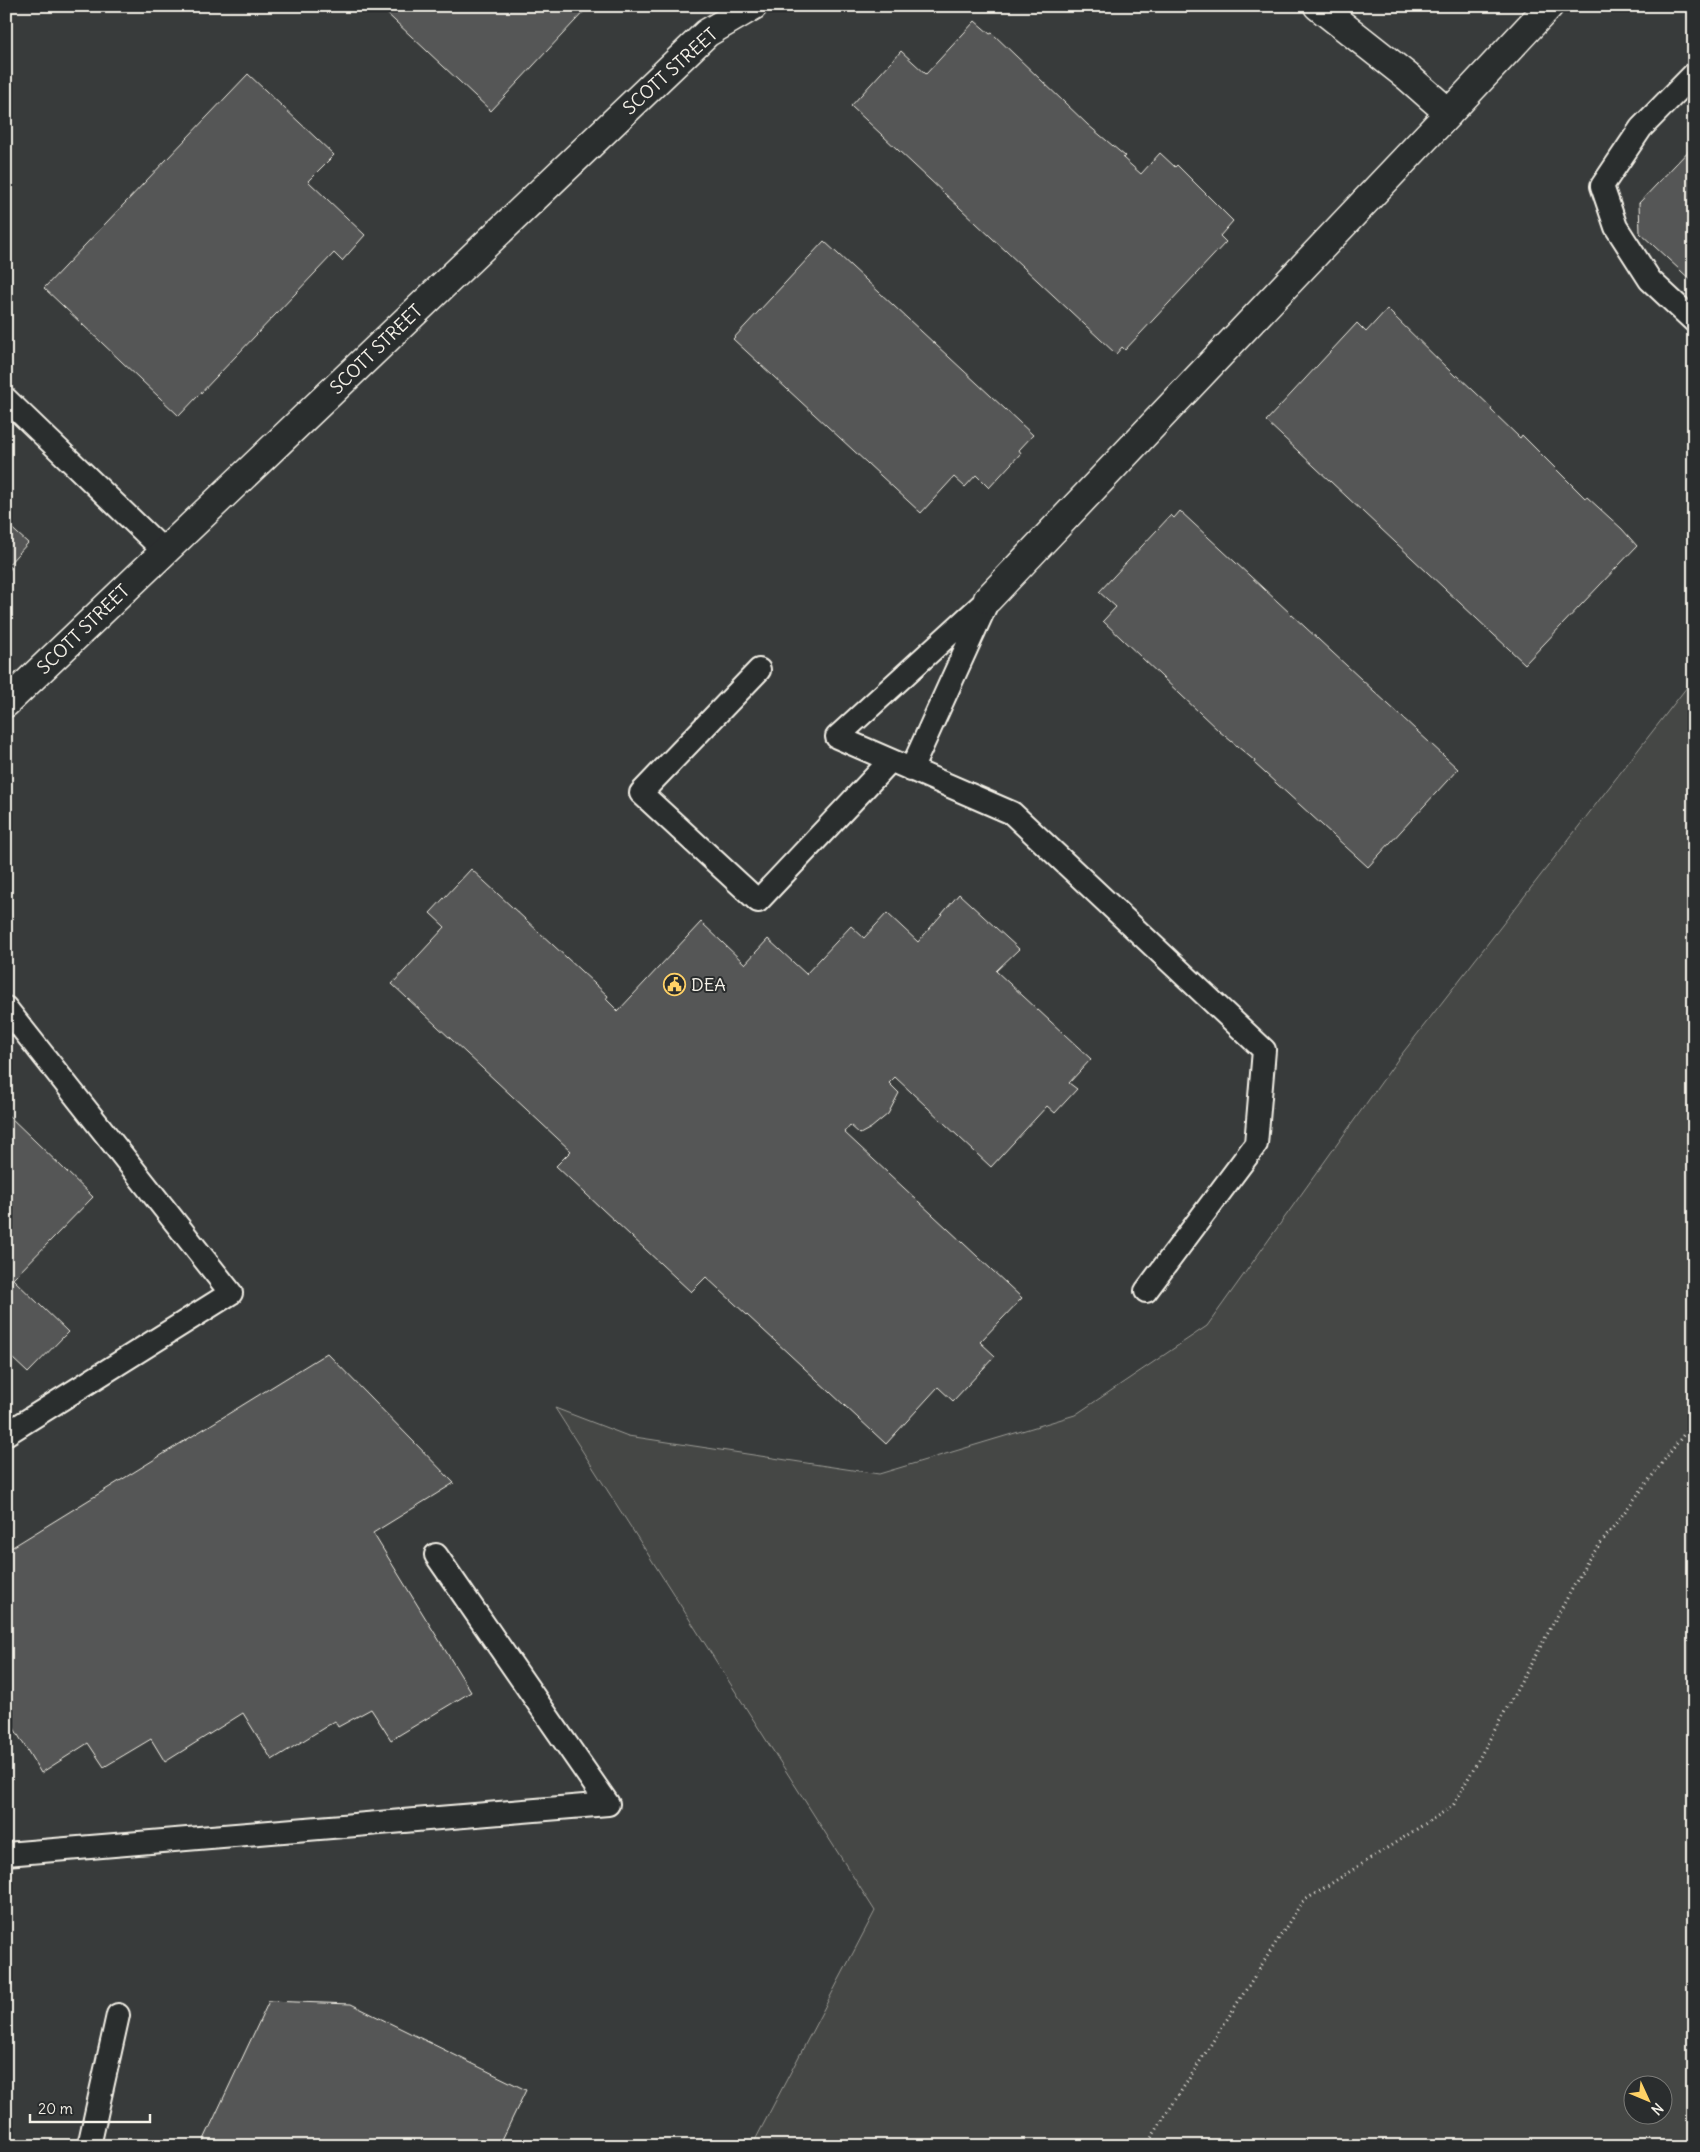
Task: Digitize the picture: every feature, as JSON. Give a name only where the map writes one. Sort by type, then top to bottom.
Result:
[{"type":"street","name":"SCOTT STREET","points":[[6,703],[707,33],[753,6]]},
{"type":"street","points":[[1318,6],[1408,77],[1449,113]]},
{"type":"street","points":[[988,599],[1550,6]]},
{"type":"lane","points":[[1694,74],[1641,128],[1602,186],[1616,228],[1650,280],[1694,320]]},
{"type":"lane","points":[[6,399],[164,550]]},
{"type":"lane","points":[[988,599],[837,737],[1012,813],[1264,1050],[1256,1144],[1146,1291]]},
{"type":"lane","points":[[911,770],[988,599]]},
{"type":"lane","points":[[759,670],[641,793],[758,901],[890,761]]},
{"type":"lane","points":[[6,1008],[231,1293],[6,1434]]},
{"type":"lane","points":[[6,1854],[608,1804],[436,1556]]},
{"type":"lane","points":[[89,2146],[118,2015]]},
{"type":"path","points":[[1146,2146],[1302,1902],[1453,1806],[1588,1560],[1694,1421]]},
{"type":"shaded area","points":[[6,6],[1694,6],[1694,678],[1398,1059],[1207,1326],[1075,1415],[879,1474],[628,1436],[555,1409],[875,1911],[752,2146],[6,2146]]},
{"type":"shaded area","points":[[1694,678],[1694,2146],[752,2146],[875,1911],[555,1408],[628,1436],[879,1474],[1075,1415],[1207,1326],[1398,1059]]},
{"type":"building","points":[[379,6],[589,6],[491,111]]},
{"type":"building","points":[[975,21],[990,34],[992,33],[1088,125],[1125,156],[1123,158],[1141,174],[1160,153],[1175,167],[1177,165],[1233,221],[1220,236],[1226,242],[1125,350],[1122,347],[1116,354],[851,106],[901,51],[926,74]]},
{"type":"building","points":[[248,74],[334,155],[308,181],[365,235],[342,261],[334,253],[179,416],[44,288]]},
{"type":"building","points":[[1694,145],[1694,283],[1640,233],[1639,203]]},
{"type":"building","points":[[824,241],[1033,435],[1019,450],[1021,453],[989,488],[976,475],[965,487],[954,477],[921,513],[733,339]]},
{"type":"building","points":[[1387,309],[1456,377],[1457,375],[1492,408],[1491,410],[1520,438],[1522,435],[1585,498],[1587,497],[1622,529],[1637,546],[1525,664],[1266,421],[1357,323],[1366,332]]},
{"type":"building","points":[[1180,511],[1458,769],[1368,867],[1254,763],[1255,761],[1219,731],[1103,621],[1116,607],[1099,592],[1171,515],[1174,518]]},
{"type":"building","points":[[6,523],[28,543],[8,565],[11,568],[6,574]]},
{"type":"building","points":[[471,869],[608,996],[606,999],[618,1011],[701,922],[745,964],[768,939],[806,974],[851,926],[864,938],[887,913],[918,942],[959,894],[1019,949],[996,971],[1091,1059],[1069,1083],[1077,1089],[1055,1113],[1047,1106],[991,1167],[895,1077],[889,1083],[899,1093],[888,1114],[871,1128],[860,1134],[850,1125],[844,1132],[1022,1298],[980,1342],[995,1356],[953,1401],[938,1387],[886,1444],[706,1277],[691,1292],[556,1166],[571,1151],[392,984],[445,927],[430,913]]},
{"type":"building","points":[[6,1113],[93,1197],[13,1279],[68,1332],[28,1373],[12,1358],[6,1364]]},
{"type":"building","points":[[327,1353],[454,1483],[373,1533],[471,1692],[391,1740],[371,1709],[338,1727],[335,1721],[272,1760],[243,1713],[165,1762],[151,1739],[104,1767],[88,1743],[41,1773],[6,1715],[6,1551]]},
{"type":"building","points":[[269,2001],[351,2004],[526,2090],[499,2146],[201,2146]]},
{"type":"place","name":"DEA","points":[[675,984]]}]
